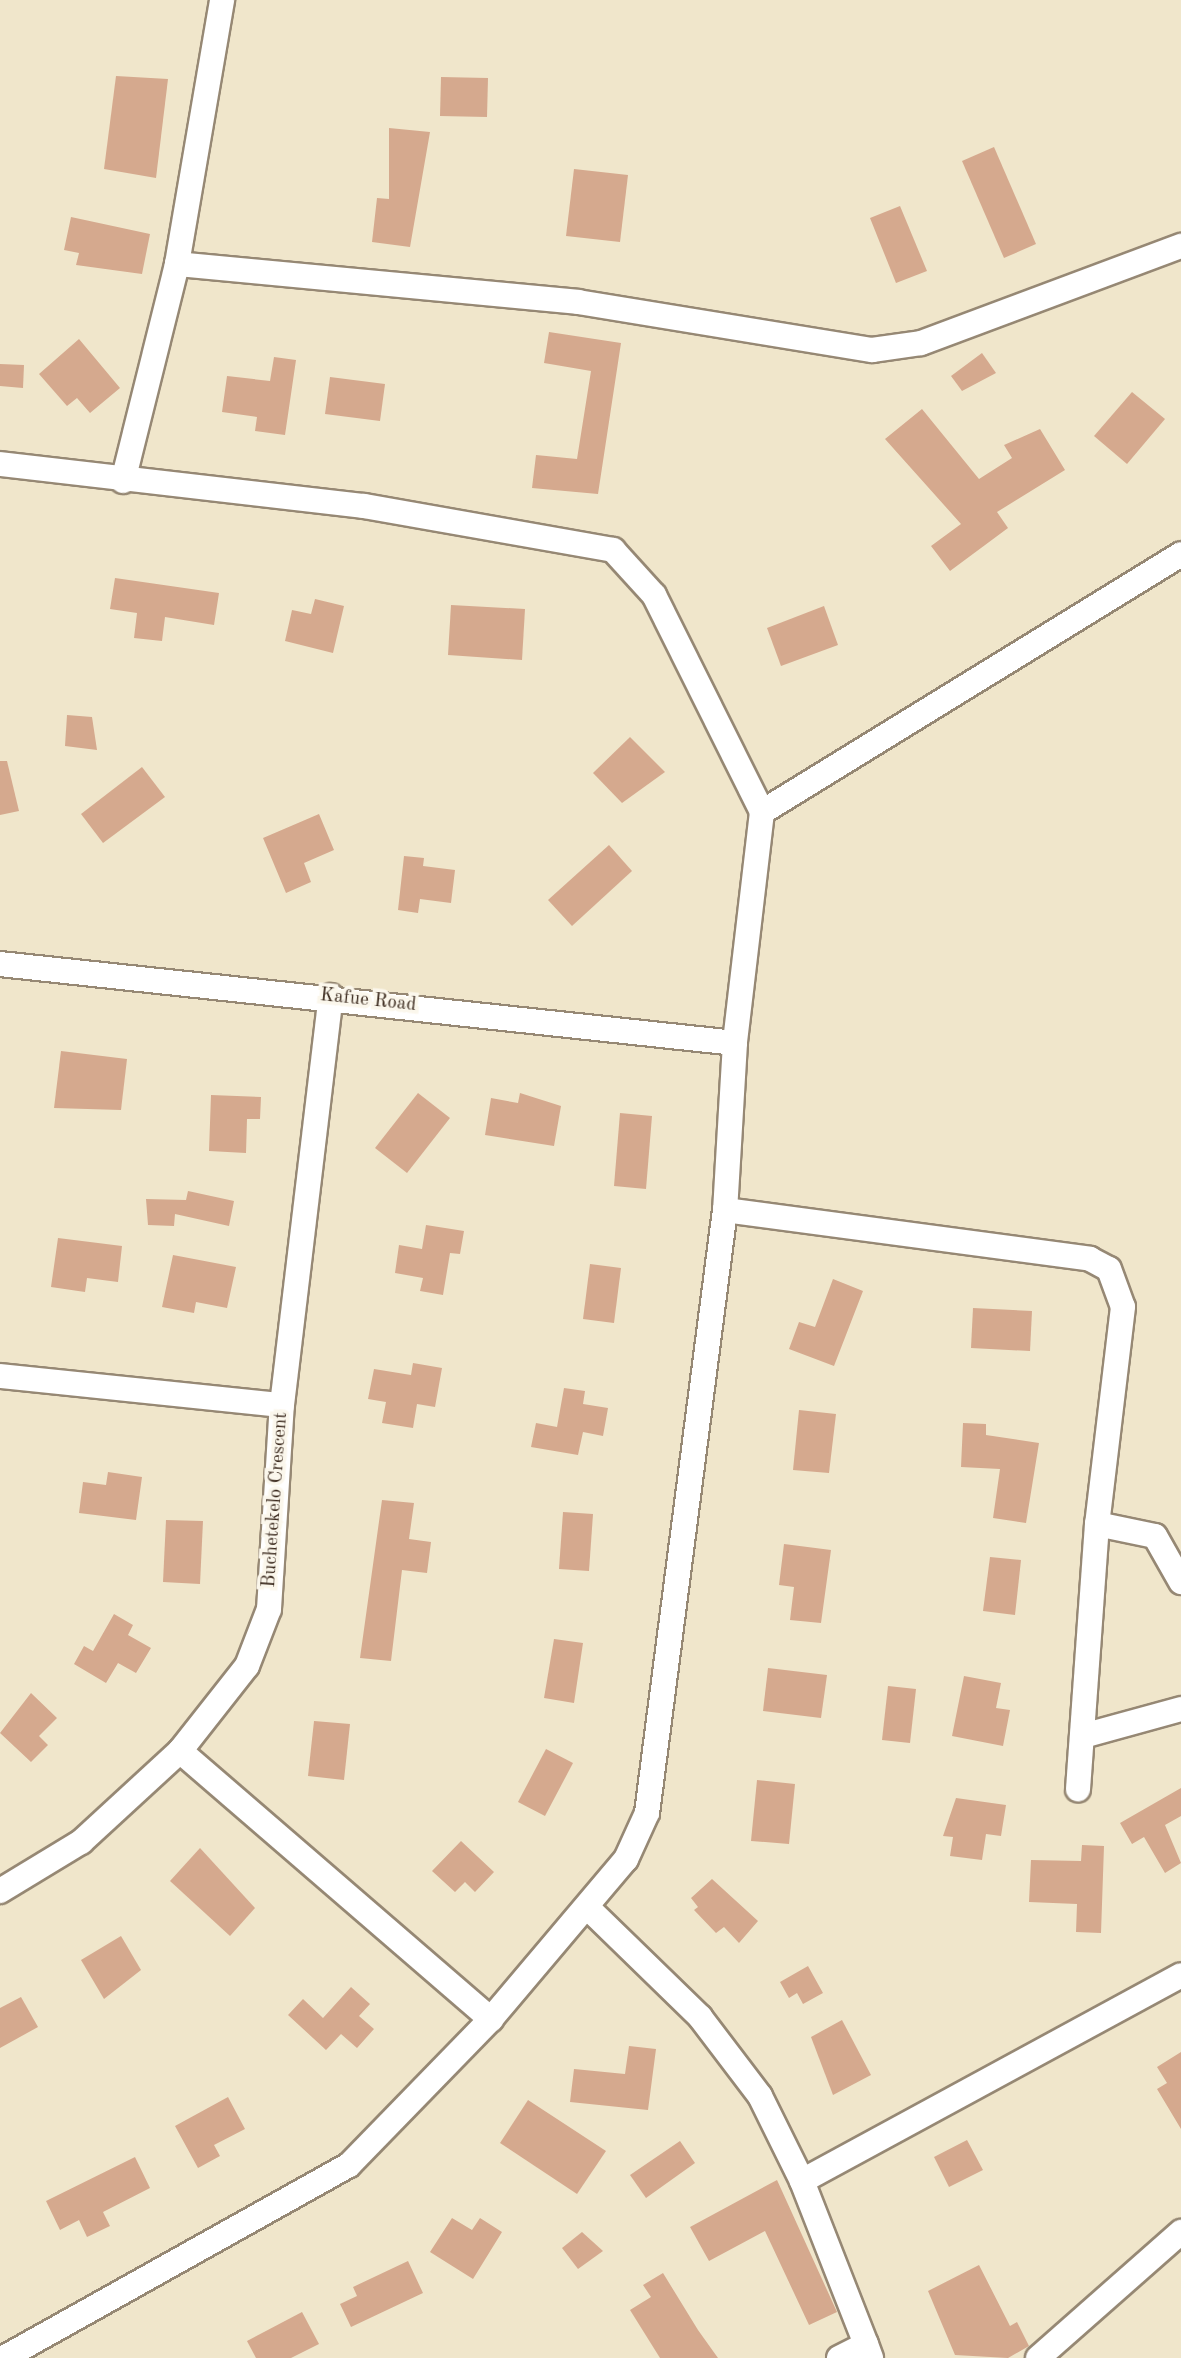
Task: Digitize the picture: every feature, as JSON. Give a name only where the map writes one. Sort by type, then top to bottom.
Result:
[{"type":"street","points":[[122,481],[177,264],[222,0]]},
{"type":"street","points":[[177,264],[578,302],[872,350],[921,343],[1181,246]]},
{"type":"street","points":[[0,464],[122,481],[364,506],[613,550],[654,595],[762,812],[735,1043],[725,1210],[647,1813],[626,1860],[492,2019],[349,2165],[4,2358]]},
{"type":"street","points":[[762,812],[1181,554]]},
{"type":"street","name":"Kafue Road","points":[[0,964],[331,996],[735,1043]]},
{"type":"street","name":"Buchetekelo Crescent","points":[[0,1891],[81,1842],[180,1751],[247,1666],[269,1608],[282,1405],[331,996]]},
{"type":"street","points":[[725,1210],[1090,1259],[1109,1269],[1123,1307],[1097,1524],[1077,1789]]},
{"type":"street","points":[[0,1376],[282,1405]]},
{"type":"street","points":[[1097,1524],[1137,1527],[1155,1536],[1181,1582]]},
{"type":"street","points":[[1083,1736],[1181,1709]]},
{"type":"street","points":[[180,1751],[492,2019]]},
{"type":"street","points":[[587,1907],[700,2017],[760,2096],[802,2180],[868,2351],[839,2358]]},
{"type":"street","points":[[802,2180],[1178,1983]]},
{"type":"street","points":[[1038,2358],[1181,2232]]},
{"type":"building","points":[[116,76],[168,79],[156,178],[104,169]]},
{"type":"building","points":[[441,77],[488,78],[487,117],[440,116]]},
{"type":"building","points":[[389,128],[430,132],[410,247],[372,242],[377,198],[389,199]]},
{"type":"building","points":[[994,147],[1036,244],[1004,258],[962,161]]},
{"type":"building","points":[[574,169],[628,175],[620,242],[566,236]]},
{"type":"building","points":[[900,206],[927,271],[896,283],[870,218]]},
{"type":"building","points":[[71,217],[150,234],[142,274],[76,265],[79,253],[64,250]]},
{"type":"building","points":[[549,332],[621,343],[598,494],[532,488],[536,455],[577,459],[591,371],[544,363]]},
{"type":"building","points":[[79,339],[120,388],[90,413],[77,398],[67,406],[39,374]]},
{"type":"building","points":[[982,353],[996,373],[962,391],[951,376]]},
{"type":"building","points":[[274,357],[296,360],[285,435],[255,431],[257,417],[222,412],[227,376],[270,381]]},
{"type":"building","points":[[0,364],[24,365],[23,388],[0,386]]},
{"type":"building","points":[[330,377],[385,384],[380,421],[325,414]]},
{"type":"building","points":[[1132,392],[1165,419],[1127,464],[1094,436]]},
{"type":"building","points":[[922,409],[979,479],[1012,458],[1004,445],[1040,429],[1065,470],[997,512],[1008,528],[950,571],[931,546],[961,524],[885,439]]},
{"type":"building","points":[[115,578],[219,593],[214,625],[165,617],[162,641],[134,638],[137,613],[110,609]]},
{"type":"building","points":[[315,599],[344,606],[333,653],[285,641],[292,610],[311,614]]},
{"type":"building","points":[[451,605],[525,609],[522,660],[448,655]]},
{"type":"building","points":[[824,606],[838,645],[781,666],[767,628]]},
{"type":"building","points":[[67,715],[92,717],[97,750],[65,746]]},
{"type":"building","points":[[630,737],[665,772],[622,803],[593,773]]},
{"type":"building","points":[[0,761],[7,761],[19,811],[0,815]]},
{"type":"building","points":[[142,767],[165,797],[103,843],[81,814]]},
{"type":"building","points":[[319,814],[334,850],[304,863],[311,882],[286,893],[263,838]]},
{"type":"building","points":[[609,845],[632,871],[572,926],[548,900]]},
{"type":"building","points":[[404,856],[424,858],[423,866],[455,870],[451,903],[420,899],[418,913],[398,910]]},
{"type":"building","points":[[61,1051],[127,1059],[121,1110],[54,1108]]},
{"type":"building","points":[[418,1093],[450,1118],[407,1173],[375,1148]]},
{"type":"building","points":[[520,1093],[561,1106],[554,1146],[485,1135],[491,1098],[518,1103]]},
{"type":"building","points":[[211,1095],[261,1097],[260,1119],[247,1119],[246,1153],[209,1151]]},
{"type":"building","points":[[620,1113],[652,1116],[646,1189],[614,1186]]},
{"type":"building","points":[[188,1191],[234,1201],[229,1226],[175,1214],[174,1226],[148,1225],[146,1199],[186,1200]]},
{"type":"building","points":[[426,1225],[464,1231],[460,1254],[450,1253],[443,1295],[420,1291],[423,1278],[395,1273],[399,1245],[422,1249]]},
{"type":"building","points":[[58,1238],[122,1246],[118,1282],[87,1278],[85,1292],[51,1287]]},
{"type":"building","points":[[173,1255],[236,1267],[227,1308],[196,1302],[194,1313],[162,1307]]},
{"type":"building","points":[[590,1264],[621,1268],[614,1323],[583,1319]]},
{"type":"building","points":[[833,1279],[863,1291],[834,1366],[789,1349],[799,1322],[815,1327]]},
{"type":"building","points":[[973,1308],[1032,1311],[1030,1351],[971,1348]]},
{"type":"building","points":[[413,1363],[442,1368],[435,1407],[417,1404],[413,1428],[382,1423],[386,1402],[368,1399],[374,1369],[411,1375]]},
{"type":"building","points":[[564,1388],[585,1391],[583,1404],[608,1408],[603,1436],[583,1432],[578,1455],[531,1447],[536,1423],[557,1427]]},
{"type":"building","points":[[799,1410],[836,1414],[829,1473],[793,1470]]},
{"type":"building","points":[[963,1423],[986,1424],[986,1435],[1039,1443],[1026,1523],[993,1518],[1000,1469],[961,1467]]},
{"type":"building","points":[[108,1472],[142,1477],[136,1520],[79,1513],[83,1482],[106,1485]]},
{"type":"building","points":[[382,1500],[414,1503],[409,1539],[431,1542],[427,1573],[402,1570],[391,1661],[360,1658]]},
{"type":"building","points":[[563,1512],[593,1514],[589,1571],[559,1569]]},
{"type":"building","points":[[166,1520],[203,1521],[200,1584],[163,1582]]},
{"type":"building","points":[[784,1544],[831,1550],[821,1623],[790,1620],[794,1587],[779,1585]]},
{"type":"building","points":[[990,1557],[1021,1560],[1015,1615],[983,1611]]},
{"type":"building","points":[[114,1614],[133,1625],[128,1635],[151,1648],[136,1673],[118,1663],[106,1683],[74,1664],[84,1646],[93,1651]]},
{"type":"building","points":[[554,1639],[583,1643],[574,1703],[544,1698]]},
{"type":"building","points":[[768,1668],[827,1675],[821,1718],[763,1711]]},
{"type":"building","points":[[964,1676],[1001,1683],[996,1708],[1010,1710],[1003,1746],[952,1736]]},
{"type":"building","points":[[888,1686],[916,1689],[910,1743],[882,1740]]},
{"type":"building","points":[[31,1693],[57,1718],[39,1736],[48,1745],[31,1762],[0,1733]]},
{"type":"building","points":[[314,1721],[350,1724],[344,1780],[308,1776]]},
{"type":"building","points":[[546,1749],[573,1763],[545,1816],[518,1802]]},
{"type":"building","points":[[757,1780],[795,1784],[789,1844],[751,1841]]},
{"type":"building","points":[[1181,1788],[1181,1816],[1165,1825],[1181,1863],[1165,1873],[1144,1837],[1132,1844],[1120,1823]]},
{"type":"building","points":[[956,1798],[1006,1805],[1001,1836],[986,1834],[982,1860],[950,1856],[953,1837],[943,1836]]},
{"type":"building","points":[[461,1841],[494,1872],[475,1892],[465,1882],[455,1892],[432,1871]]},
{"type":"building","points":[[1082,1845],[1104,1846],[1101,1933],[1076,1932],[1077,1904],[1029,1902],[1031,1860],[1081,1861]]},
{"type":"building","points":[[200,1848],[255,1908],[230,1936],[170,1881]]},
{"type":"building","points":[[712,1879],[758,1921],[739,1943],[724,1927],[716,1933],[694,1910],[698,1907],[691,1898]]},
{"type":"building","points":[[121,1936],[141,1970],[104,1999],[81,1960]]},
{"type":"building","points":[[808,1966],[823,1993],[803,2004],[797,1993],[789,1998],[780,1982]]},
{"type":"building","points":[[351,1987],[370,2004],[359,2016],[374,2029],[357,2048],[341,2034],[326,2050],[288,2015],[303,1999],[323,2018]]},
{"type":"building","points":[[21,1997],[38,2027],[0,2048],[0,2008]]},
{"type":"building","points":[[842,2020],[871,2075],[833,2095],[811,2037]]},
{"type":"building","points":[[629,2046],[656,2049],[648,2110],[570,2102],[574,2069],[625,2074]]},
{"type":"building","points":[[1181,2052],[1181,2129],[1157,2089],[1167,2083],[1157,2067]]},
{"type":"building","points":[[228,2097],[245,2129],[214,2145],[220,2156],[198,2168],[175,2126]]},
{"type":"building","points":[[528,2100],[606,2151],[577,2194],[500,2143]]},
{"type":"building","points":[[967,2140],[983,2170],[949,2187],[934,2157]]},
{"type":"building","points":[[680,2141],[695,2163],[646,2198],[630,2175]]},
{"type":"building","points":[[135,2157],[150,2188],[103,2212],[110,2226],[87,2237],[79,2220],[60,2230],[46,2201]]},
{"type":"building","points":[[777,2180],[837,2312],[809,2325],[765,2231],[709,2261],[690,2227]]},
{"type":"building","points":[[452,2218],[472,2230],[480,2218],[502,2232],[473,2279],[430,2252]]},
{"type":"building","points":[[582,2232],[603,2251],[578,2269],[562,2248]]},
{"type":"building","points":[[408,2261],[423,2293],[351,2327],[340,2304],[357,2296],[353,2287]]},
{"type":"building","points":[[979,2265],[1010,2326],[1017,2322],[1029,2346],[1008,2358],[955,2355],[928,2291]]},
{"type":"building","points":[[663,2273],[718,2358],[660,2358],[630,2310],[651,2297],[643,2285]]},
{"type":"building","points":[[302,2312],[319,2344],[291,2358],[256,2358],[247,2341]]}]
